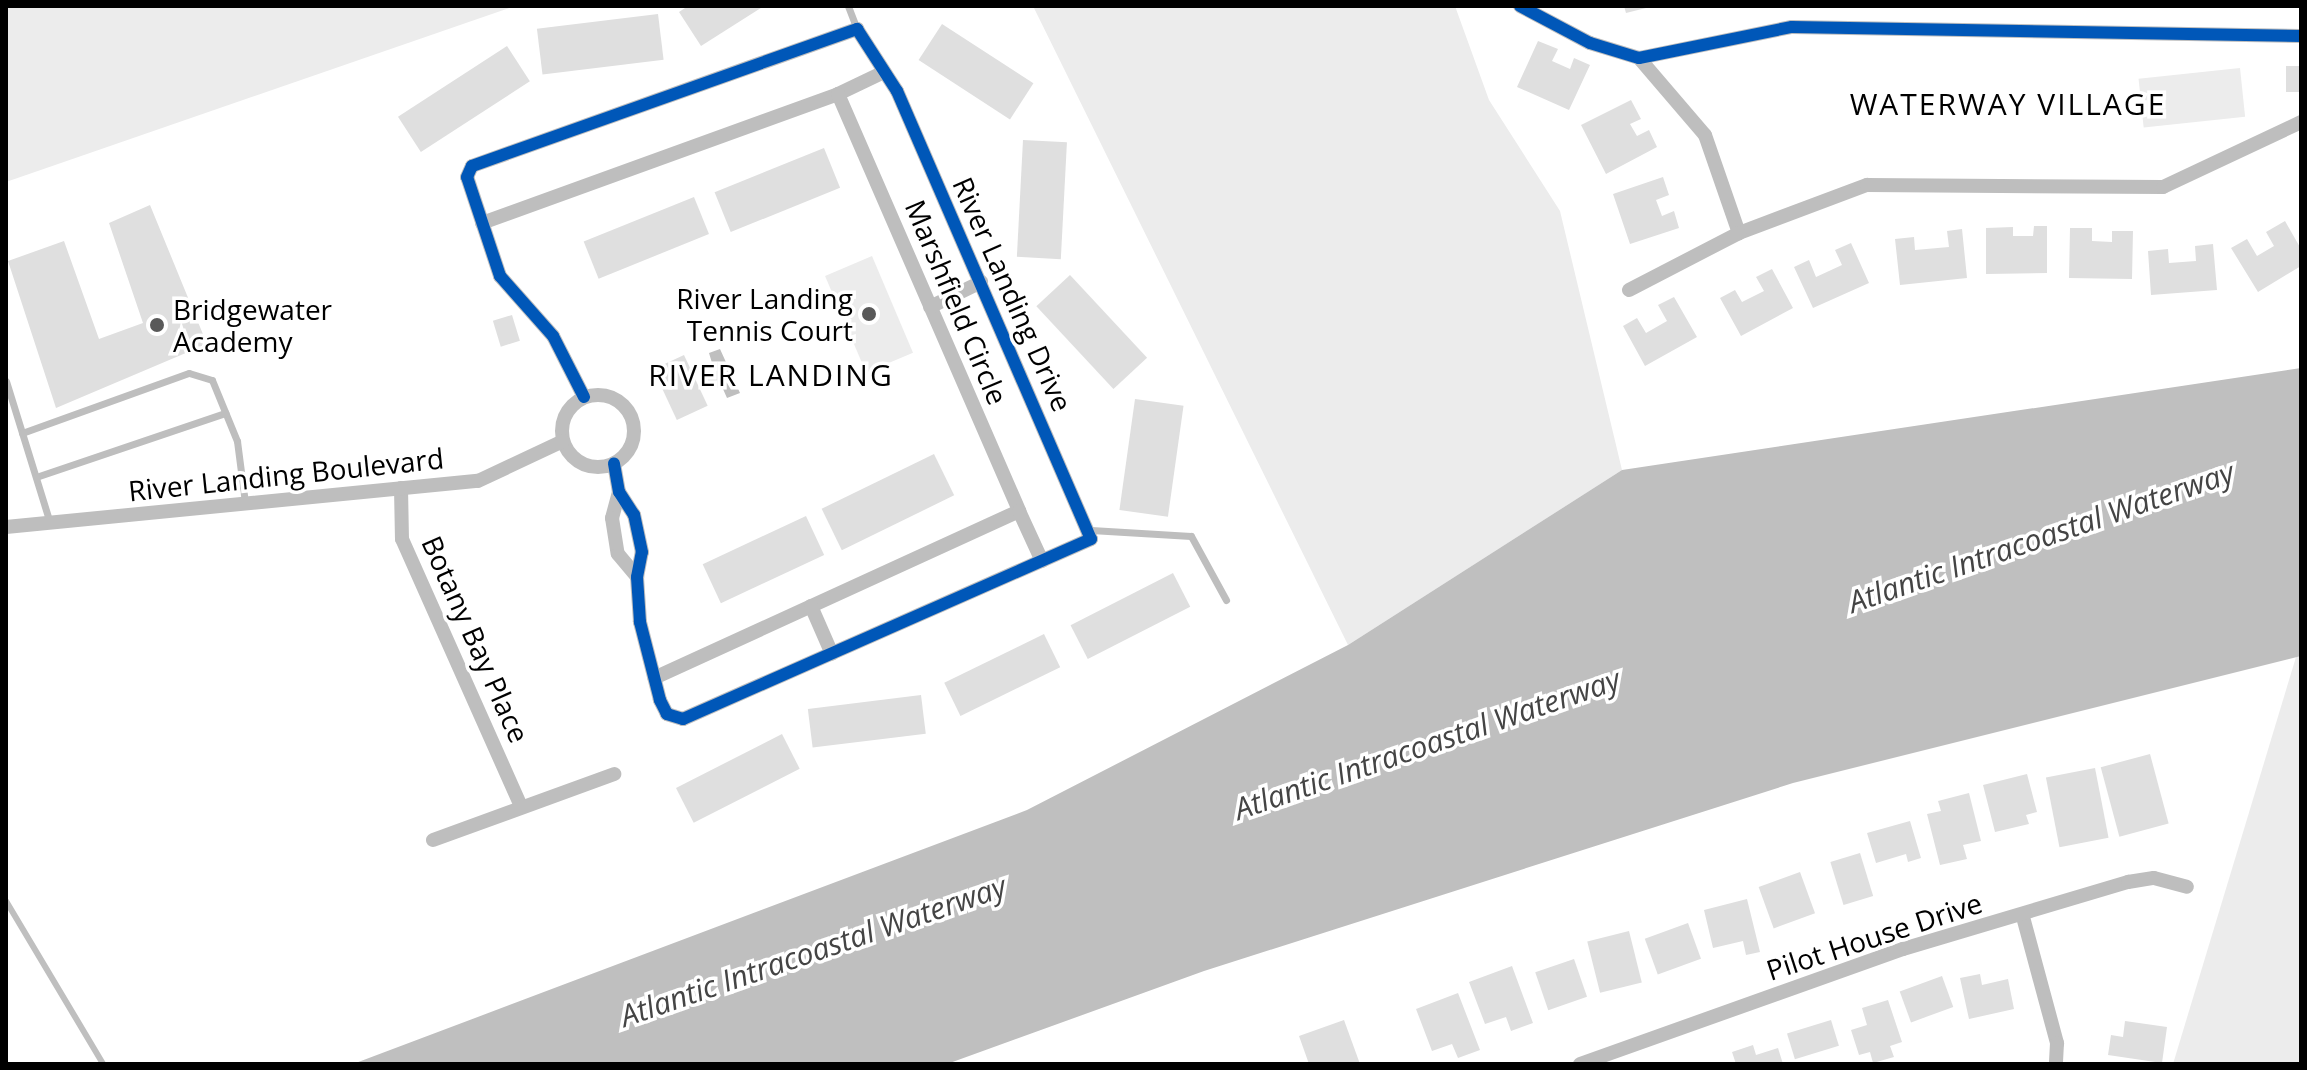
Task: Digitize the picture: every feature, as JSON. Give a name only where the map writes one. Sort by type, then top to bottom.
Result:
[{"type":"street","points":[[1520,6],[1590,43],[1639,58],[1792,27],[2170,38],[2301,36]]},
{"type":"street","name":"River Landing Drive","points":[[857,29],[884,72],[1091,530]]},
{"type":"street","points":[[584,397],[553,336],[500,276],[467,177],[472,166],[857,29]]},
{"type":"street","points":[[1639,58],[1705,135],[1739,233]]},
{"type":"street","points":[[482,223],[838,94],[884,72]]},
{"type":"street","name":"Marshfield Circle","points":[[838,94],[1042,561]]},
{"type":"street","points":[[1629,290],[1739,233],[1867,185],[2163,187],[2301,122]]},
{"type":"street","points":[[930,307],[981,282]]},
{"type":"street","points":[[584,397],[614,398],[633,420],[630,449],[614,463],[584,464],[563,441],[568,411],[584,397]]},
{"type":"street","name":"River Landing Boulevard","points":[[6,527],[478,481],[563,441]]},
{"type":"street","points":[[614,463],[619,492],[634,515],[642,552],[637,577],[640,622],[654,678],[667,714],[683,719],[1091,539],[1091,530]]},
{"type":"street","name":"Botany Bay Place","points":[[401,488],[402,539],[521,806]]},
{"type":"street","points":[[619,492],[612,518],[618,554],[637,577]]},
{"type":"street","points":[[654,678],[1019,511]]},
{"type":"street","points":[[811,606],[832,654]]},
{"type":"street","points":[[433,840],[614,774]]},
{"type":"street","name":"Pilot House Drive","points":[[1580,1064],[1903,949],[2023,917],[2128,882],[2154,878],[2187,887]]},
{"type":"street","points":[[2023,917],[2051,1017],[2056,1064]]},
{"type":"lane","points":[[848,6],[857,29]]},
{"type":"lane","points":[[22,433],[189,373],[212,380],[237,441],[245,503]]},
{"type":"lane","points":[[6,381],[50,523]]},
{"type":"lane","points":[[36,477],[225,413]]},
{"type":"lane","points":[[1091,530],[1191,536],[1226,600]]},
{"type":"shaded area","points":[[6,6],[515,6],[6,182]]},
{"type":"shaded area","points":[[1033,6],[1455,6],[1489,100],[1560,211],[1622,470],[1348,645]]},
{"type":"shaded area","points":[[2240,68],[2245,117],[2144,127],[2139,79]]},
{"type":"shaded area","name":"River Landing Tennis Court","points":[[872,256],[913,353],[866,373],[825,276]]},
{"type":"shaded area","points":[[2301,656],[2301,1064],[2173,1064],[2296,657]]},
{"type":"water","points":[[720,349],[740,393],[727,398],[723,389],[711,387],[704,377],[712,363],[709,353]]},
{"type":"water","name":"Atlantic Intracoastal Waterway","points":[[2301,368],[2301,656],[1793,783],[1204,971],[947,1064],[353,1064],[1027,810],[1348,645],[1622,470]]},
{"type":"building","points":[[688,6],[764,6],[701,46],[679,12]]},
{"type":"building","points":[[1624,6],[1650,6],[1650,7],[1626,13]]},
{"type":"building","points":[[658,14],[664,60],[543,75],[537,29]]},
{"type":"building","points":[[942,24],[1033,83],[1010,119],[919,60]]},
{"type":"building","points":[[1538,41],[1558,49],[1552,61],[1570,69],[1574,58],[1590,65],[1569,110],[1517,87]]},
{"type":"building","points":[[507,46],[530,81],[421,152],[398,117]]},
{"type":"building","points":[[2286,66],[2301,66],[2301,92],[2286,92]]},
{"type":"building","points":[[1631,100],[1641,119],[1630,124],[1637,136],[1649,130],[1657,147],[1606,174],[1581,125]]},
{"type":"building","points":[[1023,140],[1067,142],[1061,259],[1017,257]]},
{"type":"building","points":[[824,148],[840,188],[731,232],[715,192]]},
{"type":"building","points":[[1663,177],[1669,195],[1656,200],[1662,216],[1674,211],[1679,228],[1630,244],[1613,194]]},
{"type":"building","points":[[694,197],[709,234],[599,279],[584,242]]},
{"type":"building","points":[[150,205],[207,344],[56,408],[8,261],[64,241],[99,339],[143,323],[109,223]]},
{"type":"building","points":[[2285,221],[2301,249],[2301,266],[2258,292],[2231,248],[2247,239],[2257,256],[2274,246],[2266,232]]},
{"type":"building","points":[[2034,226],[2047,226],[2047,273],[1986,274],[1986,228],[2013,227],[2013,236],[2033,236]]},
{"type":"building","points":[[2070,228],[2092,228],[2092,241],[2112,242],[2112,231],[2133,231],[2132,279],[2069,278]]},
{"type":"building","points":[[1962,229],[1967,278],[1900,285],[1895,239],[1914,237],[1915,250],[1949,247],[1947,231]]},
{"type":"building","points":[[1851,243],[1869,283],[1813,308],[1794,267],[1809,260],[1816,277],[1842,265],[1835,250]]},
{"type":"building","points":[[2213,244],[2217,290],[2151,295],[2148,251],[2168,249],[2169,263],[2196,261],[2195,246]]},
{"type":"building","points":[[1772,269],[1793,308],[1741,336],[1720,298],[1735,290],[1742,302],[1764,291],[1756,277]]},
{"type":"building","points":[[1070,275],[1147,358],[1113,389],[1036,306]]},
{"type":"building","points":[[1674,297],[1697,337],[1645,366],[1623,326],[1637,318],[1646,333],[1667,321],[1658,305]]},
{"type":"building","points":[[512,315],[520,341],[501,347],[493,321]]},
{"type":"building","points":[[684,355],[708,406],[677,420],[653,369]]},
{"type":"building","points":[[1135,399],[1184,406],[1168,517],[1119,510]]},
{"type":"building","points":[[934,454],[954,495],[842,550],[822,509]]},
{"type":"building","points":[[806,516],[824,555],[721,603],[703,564]]},
{"type":"building","points":[[1173,573],[1190,607],[1088,659],[1071,625]]},
{"type":"building","points":[[1044,634],[1060,667],[960,716],[944,683]]},
{"type":"building","points":[[921,695],[926,734],[813,748],[808,709]]},
{"type":"building","points":[[782,734],[800,769],[694,823],[676,788]]},
{"type":"building","points":[[2150,754],[2169,824],[2119,837],[2101,767]]},
{"type":"building","points":[[2095,768],[2109,838],[2059,847],[2046,778]]},
{"type":"building","points":[[2027,774],[2037,812],[2026,815],[2029,824],[1995,832],[1983,785]]},
{"type":"building","points":[[1969,793],[1981,841],[1963,845],[1967,859],[1940,865],[1927,814],[1941,811],[1938,801]]},
{"type":"building","points":[[1910,821],[1921,858],[1908,862],[1906,854],[1876,863],[1867,833]]},
{"type":"building","points":[[1860,853],[1873,896],[1844,905],[1830,862]]},
{"type":"building","points":[[1800,872],[1815,913],[1774,928],[1759,887]]},
{"type":"building","points":[[1747,899],[1760,952],[1746,955],[1743,941],[1713,948],[1704,910]]},
{"type":"building","points":[[1688,923],[1701,959],[1658,974],[1645,939]]},
{"type":"building","points":[[1629,931],[1642,982],[1600,993],[1587,941]]},
{"type":"building","points":[[1574,959],[1587,997],[1548,1010],[1535,972]]},
{"type":"building","points":[[1512,966],[1533,1023],[1511,1031],[1506,1017],[1485,1024],[1469,982]]},
{"type":"building","points":[[1980,974],[1982,985],[2008,979],[2014,1009],[1969,1019],[1960,978]]},
{"type":"building","points":[[1942,976],[1953,1007],[1911,1022],[1900,991]]},
{"type":"building","points":[[1458,993],[1480,1050],[1458,1058],[1452,1044],[1432,1051],[1416,1009]]},
{"type":"building","points":[[1888,1000],[1902,1042],[1890,1046],[1894,1057],[1873,1063],[1870,1052],[1859,1055],[1851,1030],[1867,1025],[1862,1008]]},
{"type":"building","points":[[1344,1020],[1360,1064],[1309,1064],[1299,1036]]},
{"type":"building","points":[[1831,1020],[1839,1046],[1795,1059],[1787,1033]]},
{"type":"building","points":[[2125,1021],[2167,1027],[2162,1063],[2108,1055],[2111,1035],[2123,1037]]},
{"type":"building","points":[[1753,1045],[1756,1055],[1778,1048],[1783,1064],[1736,1064],[1732,1052]]},
{"type":"waterway","points":[[6,901],[103,1064]]},
{"type":"cycle path","points":[[1520,6],[1590,43],[1639,58],[1792,27],[2301,36]]},
{"type":"cycle path","points":[[584,397],[553,336],[500,276],[467,177],[472,166],[857,29],[897,91],[1091,539],[683,719],[667,714],[660,700],[640,622],[637,577],[642,552],[634,515],[619,492],[614,463]]},
{"type":"place","name":"River Landing Tennis Court","points":[[869,314]]},
{"type":"place","name":"Bridgewater Academy","points":[[157,325]]},
{"type":"district","name":"WATERWAY VILLAGE","points":[[2008,104]]},
{"type":"district","name":"RIVER LANDING","points":[[771,375]]}]
